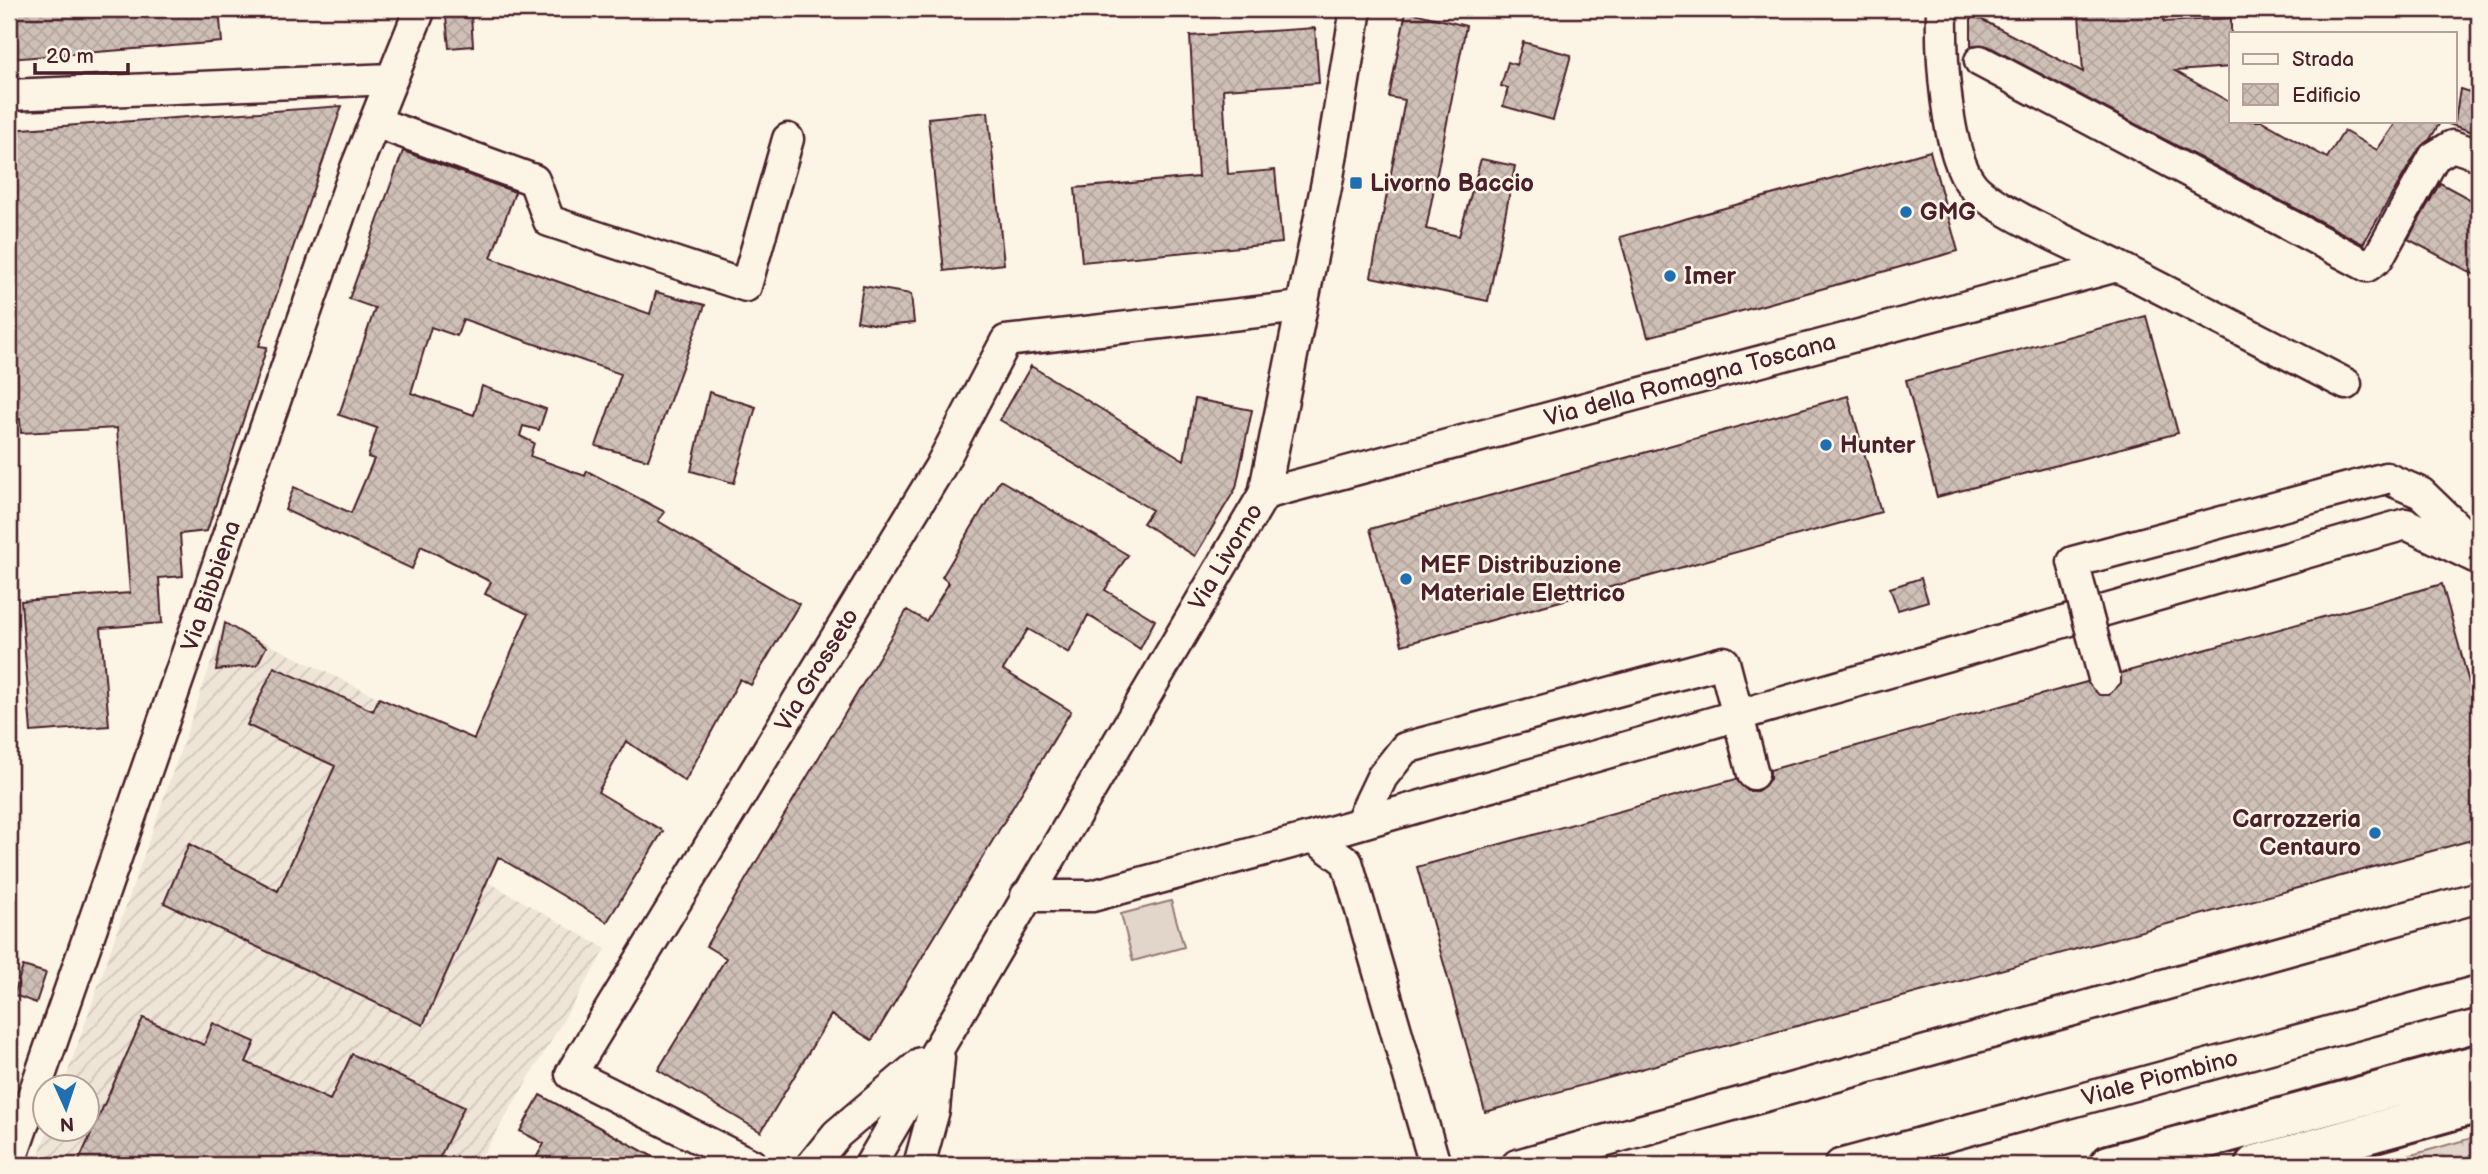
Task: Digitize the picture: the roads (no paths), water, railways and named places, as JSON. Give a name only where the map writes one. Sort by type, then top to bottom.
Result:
[{"type":"highway","points":[[2109,1165],[2479,1064]]},
{"type":"highway","points":[[2255,1165],[2479,1103]]},
{"type":"street","name":"Via Bibbiena","points":[[9,1165],[356,169],[420,9]]},
{"type":"street","name":"Via Livorno","points":[[870,1165],[1264,494],[1328,177],[1356,9]]},
{"type":"street","points":[[1942,9],[1941,64],[1946,100],[1960,156],[1973,185],[2002,207],[2346,384]]},
{"type":"street","points":[[1980,61],[2367,266],[2378,258],[2434,156],[2452,146],[2479,155]]},
{"type":"street","points":[[9,95],[392,79]]},
{"type":"street","points":[[375,122],[534,180],[549,221],[746,286],[788,139]]},
{"type":"street","name":"Via della Romagna Toscana","points":[[1264,494],[2118,267]]},
{"type":"street","name":"Via Grosseto","points":[[752,1165],[571,1074],[940,467],[1006,341],[1301,307]]},
{"type":"street","points":[[2104,678],[2073,562],[2386,478],[2421,493],[2479,549]]},
{"type":"street","points":[[1026,896],[1092,896],[1314,837],[2406,524],[2479,559]]},
{"type":"street","points":[[1360,823],[1382,777],[1405,748],[1724,662],[1753,775]]},
{"type":"street","points":[[1314,837],[1347,862],[1435,1165]]},
{"type":"street","points":[[1517,1165],[2479,897]]},
{"type":"street","name":"Viale Piombino","points":[[1840,1165],[2479,991]]},
{"type":"street","name":"Via Livorno","points":[[812,1165],[837,1134],[940,1047]]},
{"type":"street","name":"Via Livorno","points":[[919,1165],[934,1110],[940,1047]]},
{"type":"place","name":"Livorno Baccio","points":[[1356,183]]},
{"type":"place","name":"GMG","points":[[1906,212]]},
{"type":"place","name":"Imer","points":[[1670,276]]},
{"type":"place","name":"Hunter","points":[[1826,445]]},
{"type":"place","name":"MEF Distribuzione Materiale Elettrico","points":[[1406,579]]},
{"type":"place","name":"Carrozzeria Centauro","points":[[2375,833]]}]
